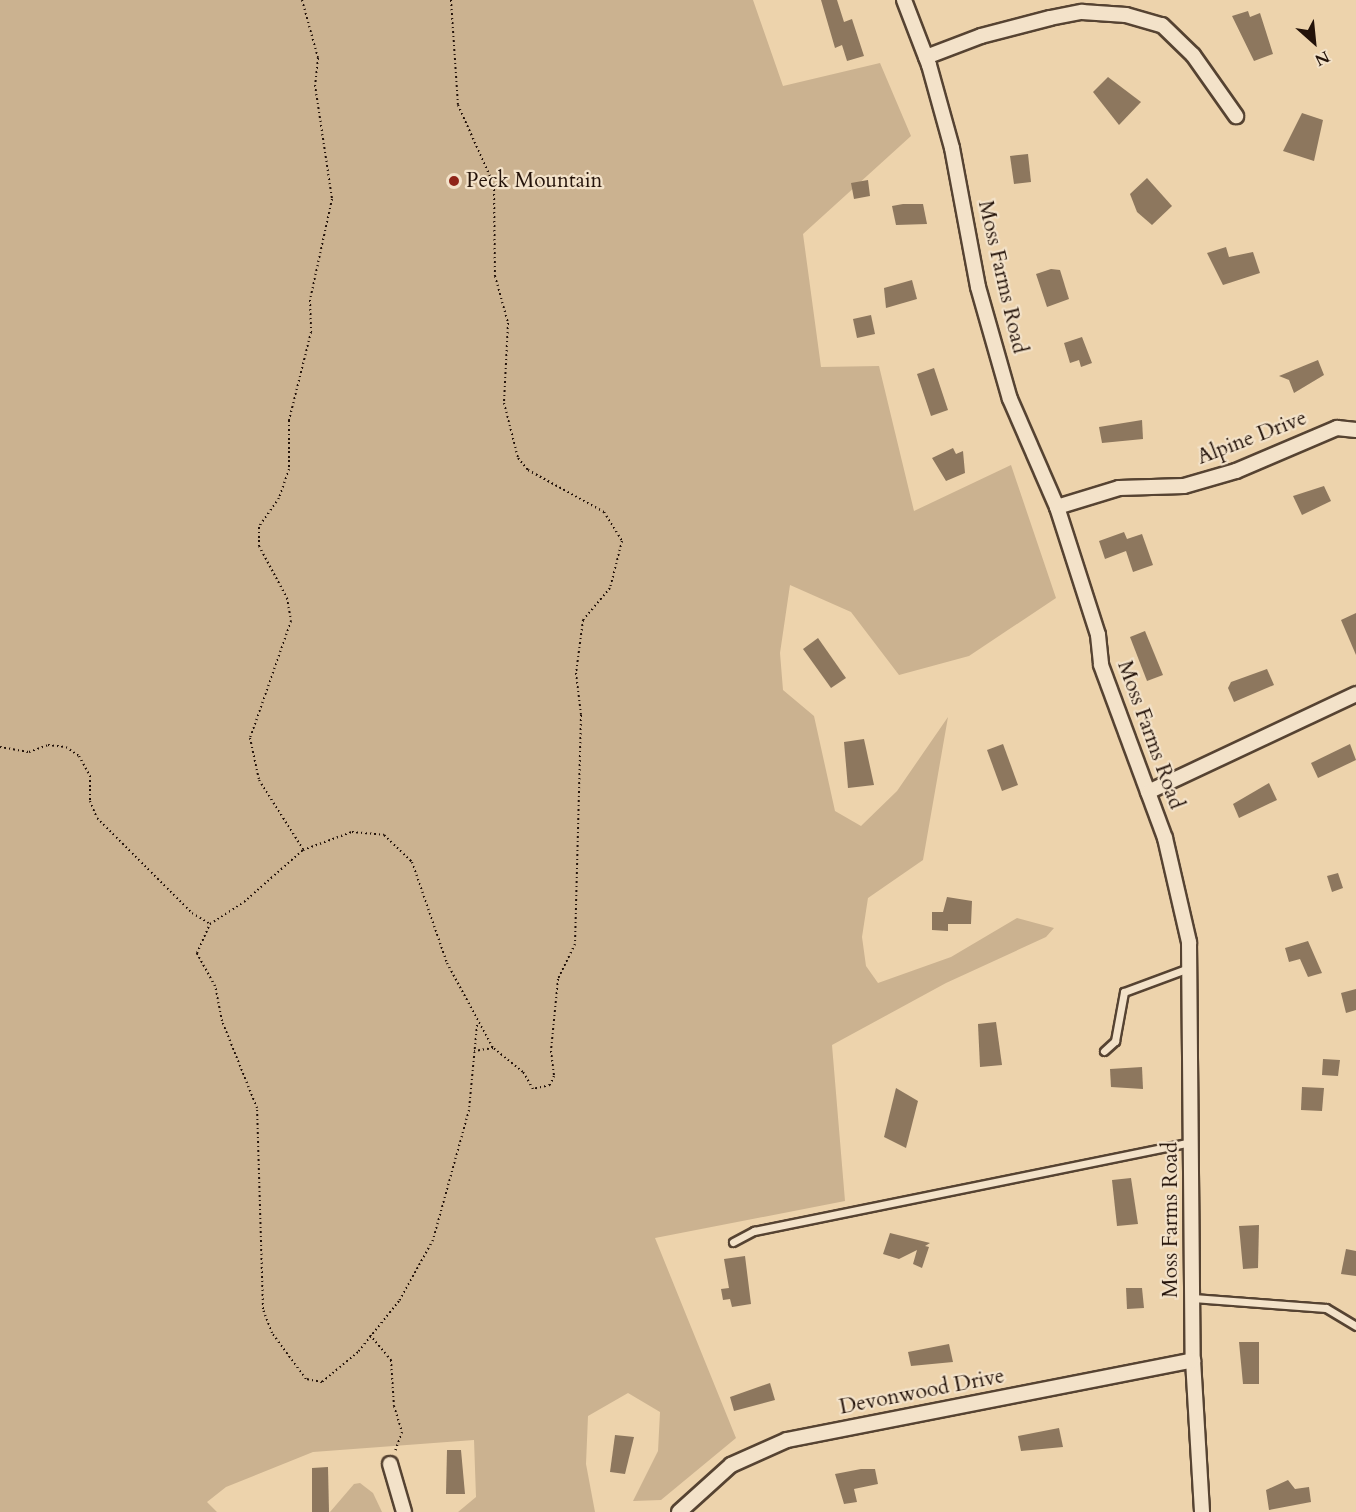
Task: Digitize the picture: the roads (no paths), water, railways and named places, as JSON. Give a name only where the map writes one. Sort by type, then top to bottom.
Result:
[{"type":"street","name":"Moss Farms Road","points":[[904,0],[926,57],[952,148],[978,287],[1010,399],[1057,507],[1098,634],[1101,665],[1148,792],[1181,900],[1190,968],[1193,1360],[1202,1512]]},
{"type":"street","points":[[926,57],[1050,18],[1082,12],[1126,15],[1162,25],[1193,55],[1236,116]]},
{"type":"street","name":"Alpine Drive","points":[[1057,507],[1119,488],[1184,486],[1236,471],[1336,428],[1356,430]]},
{"type":"street","points":[[1148,792],[1356,694]]},
{"type":"street","name":"Devonwood Drive","points":[[679,1512],[731,1465],[787,1440],[1193,1360]]},
{"type":"street","points":[[390,1464],[404,1512]]},
{"type":"lane","points":[[1104,1051],[1115,1041],[1124,992],[1190,968]]},
{"type":"lane","points":[[733,1242],[765,1229],[1192,1142]]},
{"type":"lane","points":[[1193,1298],[1326,1308],[1356,1326]]},
{"type":"place","name":"Peck Mountain","points":[[454,181]]}]
